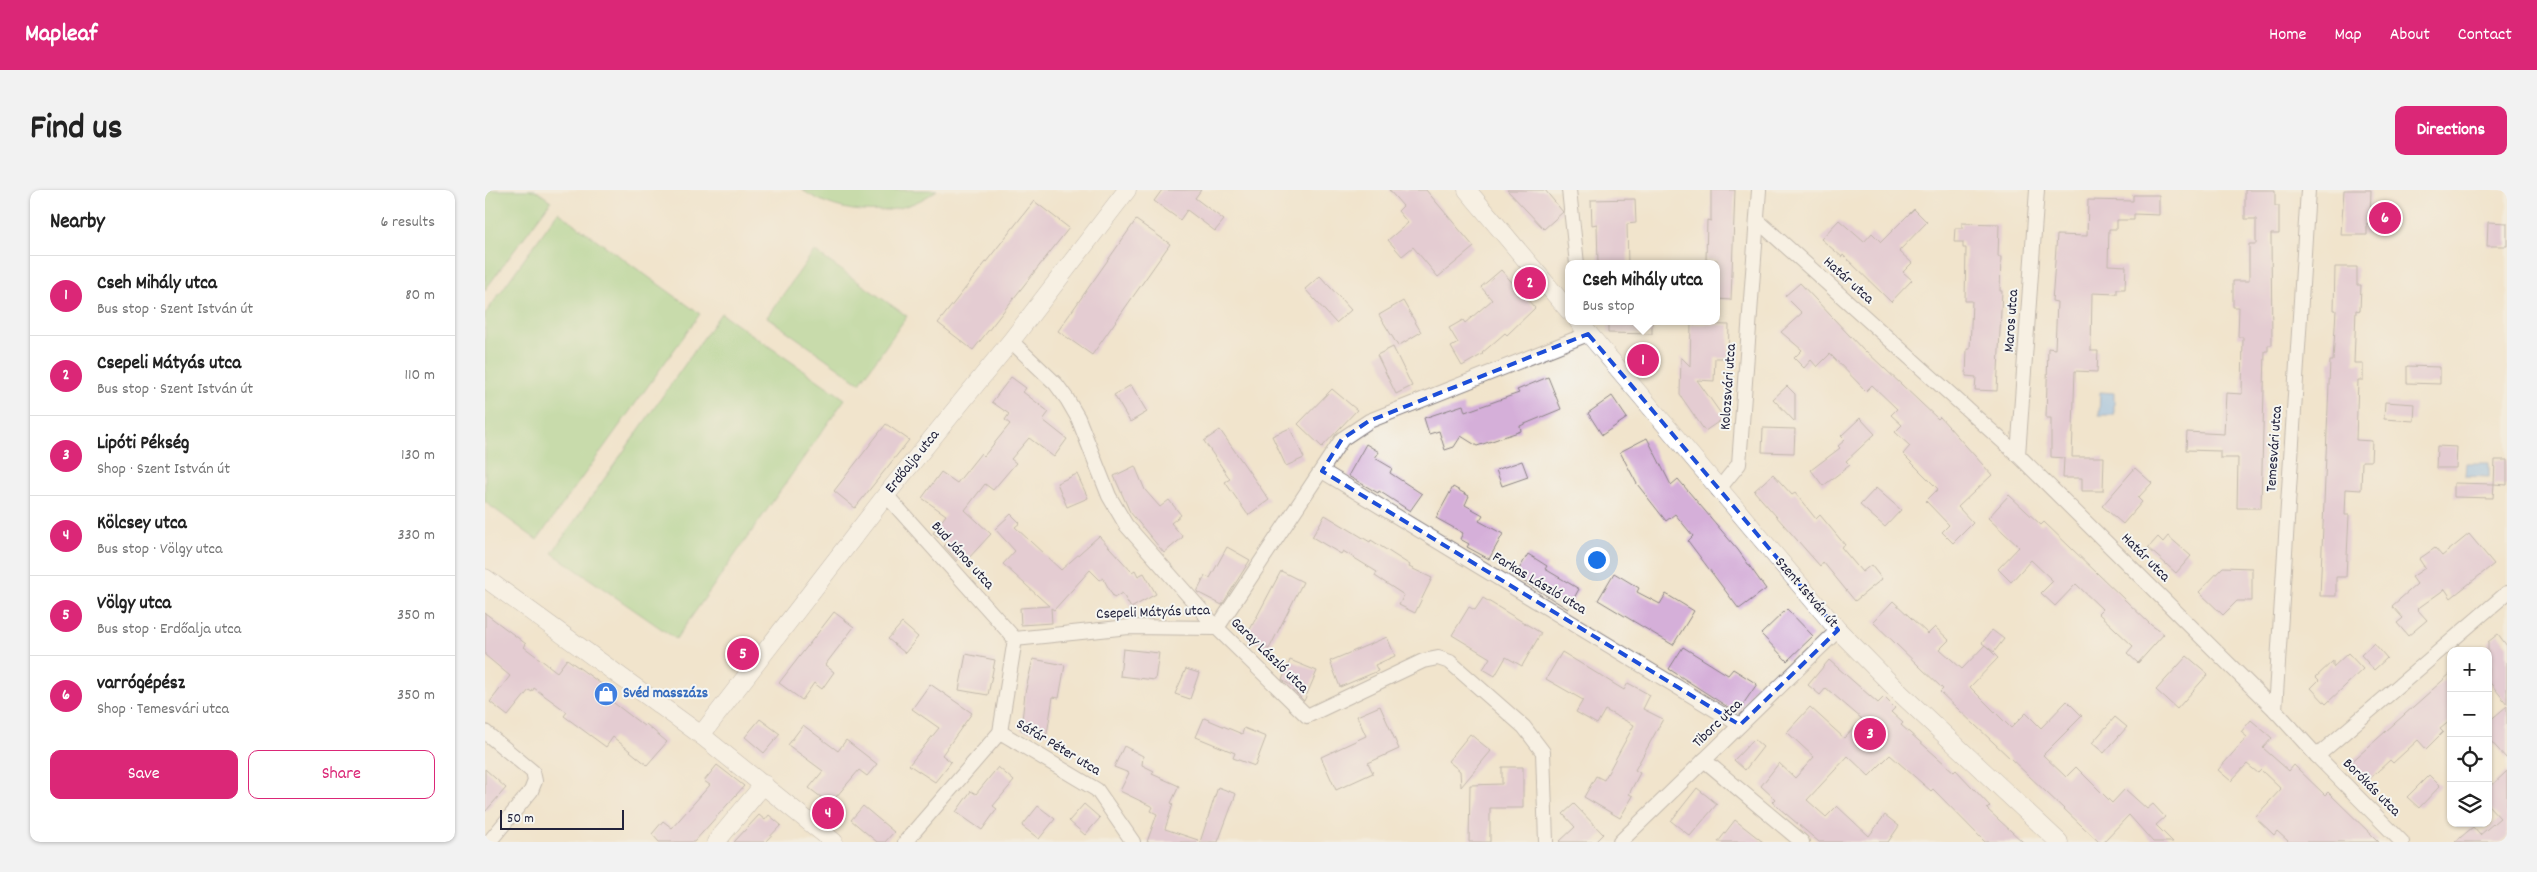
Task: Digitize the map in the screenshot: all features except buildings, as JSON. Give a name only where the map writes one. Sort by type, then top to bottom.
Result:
[{"type":"street","name":"Erdőalja utca","points":[[701,735],[886,495],[1011,341],[1127,190]]},
{"type":"street","points":[[1467,190],[1565,306]]},
{"type":"street","points":[[1569,190],[1577,260]]},
{"type":"street","name":"Kolozsvári utca","points":[[1718,490],[1739,464],[1759,190]]},
{"type":"street","name":"Maros utca","points":[[2018,455],[2037,190]]},
{"type":"street","name":"Temesvári utca","points":[[2275,710],[2308,190]]},
{"type":"street","name":"Határ utca","points":[[1757,220],[2018,455],[2275,710],[2317,756]]},
{"type":"street","name":"Szent István út","points":[[1583,327],[1718,490],[1838,630],[1900,693],[2059,842]]},
{"type":"street","name":"Csepeli Mátyás utca","points":[[1015,639],[1129,627],[1217,628],[1322,472],[1342,439],[1369,421],[1583,327]]},
{"type":"street","name":"Garay László utca","points":[[1011,341],[1056,384],[1067,400],[1078,418],[1109,496],[1126,525],[1217,628],[1307,716],[1423,661],[1438,658],[1451,662],[1524,727],[1543,752],[1546,842]]},
{"type":"street","name":"Farkas László utca","points":[[1322,472],[1740,725]]},
{"type":"street","name":"Bud János utca","points":[[886,495],[1015,639]]},
{"type":"street","points":[[485,578],[701,735],[834,842]]},
{"type":"street","points":[[2317,756],[2507,593]]},
{"type":"street","name":"Tiborc utca","points":[[1621,842],[1838,630]]},
{"type":"street","points":[[905,842],[999,732],[1015,639]]},
{"type":"street","points":[[485,732],[533,772],[535,781],[531,790],[489,842]]},
{"type":"street","name":"Sáfár Péter utca","points":[[999,732],[1097,790],[1133,842]]},
{"type":"street","name":"Borókás utca","points":[[2317,756],[2402,842]]},
{"type":"street","points":[[1704,760],[1802,842]]},
{"type":"street","points":[[715,842],[764,784]]},
{"type":"highlighted area","points":[[1588,334],[1838,630],[1740,725],[1322,471],[1342,439],[1369,421]]},
{"type":"green space","points":[[485,190],[535,190],[551,201],[485,290]]},
{"type":"green space","points":[[802,190],[937,190],[921,200],[905,206],[869,211],[834,206]]},
{"type":"green space","points":[[558,212],[700,314],[537,540],[485,502],[485,314]]},
{"type":"green space","points":[[814,251],[907,316],[860,383],[767,317]]},
{"type":"green space","points":[[721,313],[845,399],[676,639],[552,553]]},
{"type":"water","points":[[2100,392],[2114,393],[2114,415],[2099,415]]},
{"type":"water","points":[[2466,463],[2489,463],[2489,477],[2465,476]]},
{"type":"place","name":"varrógépész","points":[[2385,218]]},
{"type":"place","name":"Csepeli Mátyás utca","points":[[1530,283]]},
{"type":"place","name":"Cseh Mihály utca","points":[[1643,360]]},
{"type":"place","name":"Völgy utca","points":[[743,654]]},
{"type":"place","name":"Svéd masszázs","points":[[606,694]]},
{"type":"place","name":"Lipóti Pékség","points":[[1870,734]]},
{"type":"place","name":"Kölcsey utca","points":[[828,813]]}]
